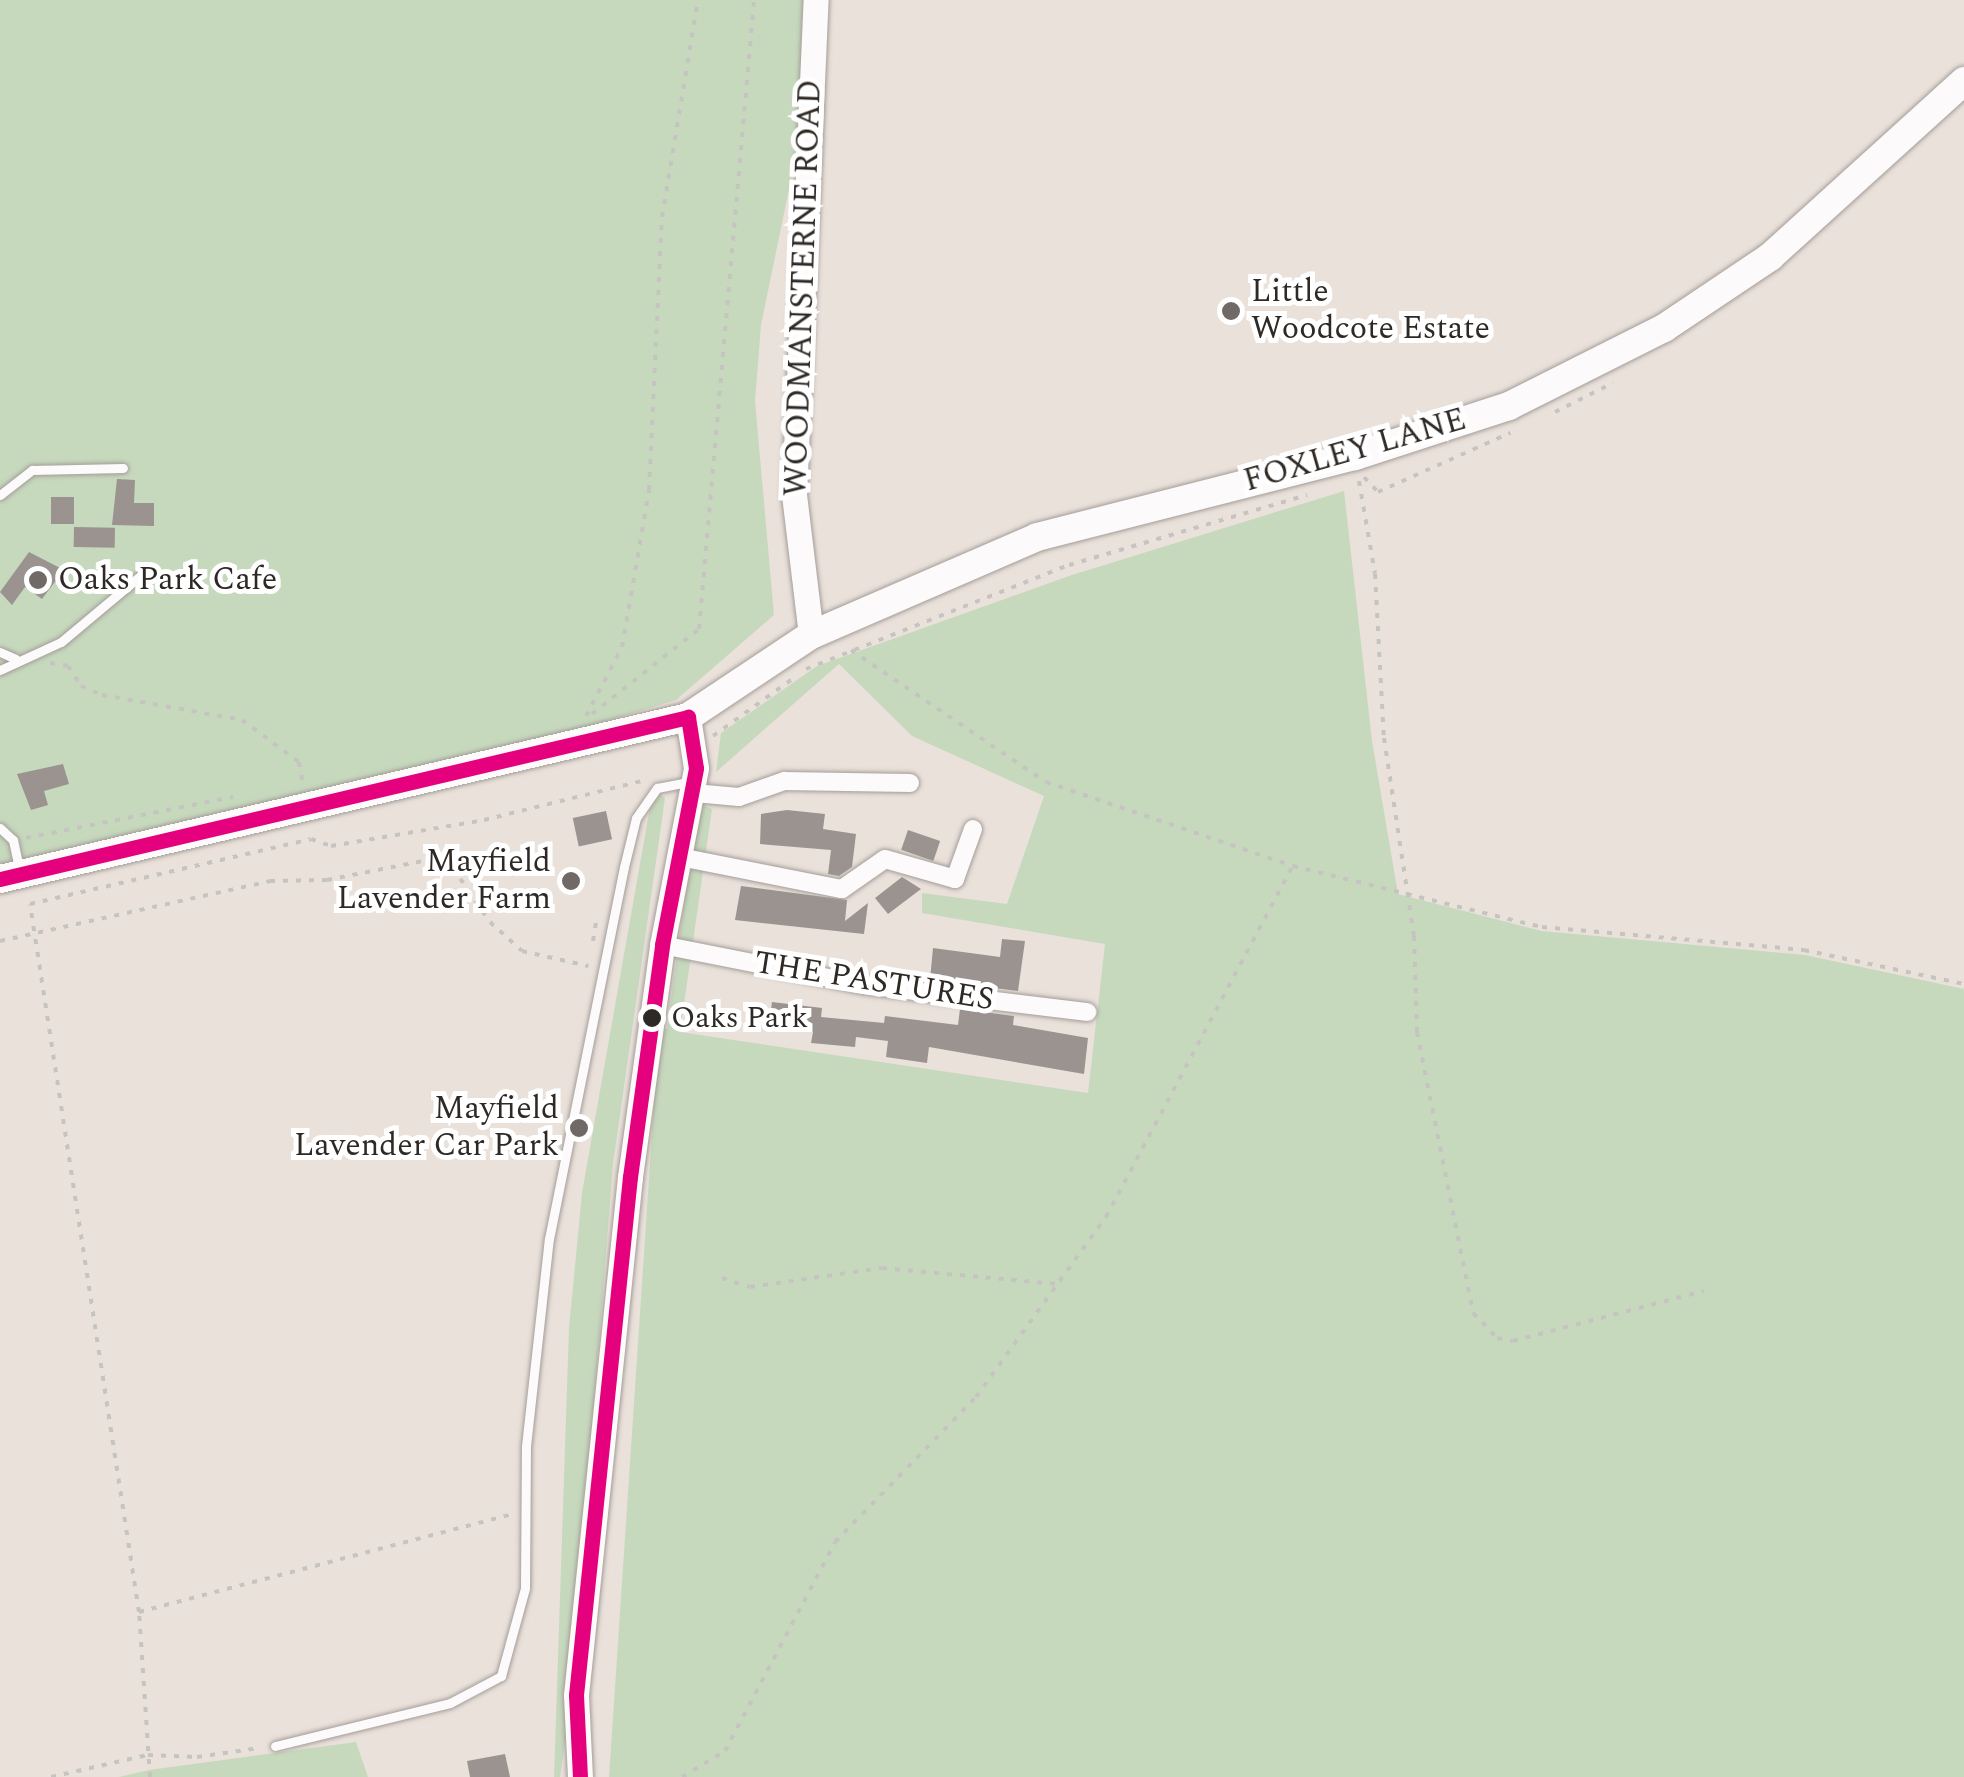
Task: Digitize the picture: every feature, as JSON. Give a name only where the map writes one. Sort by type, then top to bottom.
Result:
[{"type":"main road","name":"WOODMANSTERNE ROAD","points":[[812,635],[794,495],[816,0]]},
{"type":"main road","name":"FOXLEY LANE","points":[[688,717],[812,635],[1037,536],[1355,456],[1509,406],[1664,328],[1770,257],[1964,81]]},
{"type":"main road","points":[[10,877],[688,717],[695,781],[662,945],[630,1176],[576,1695],[580,1777]]},
{"type":"street","points":[[695,781],[739,797],[784,781],[910,783]]},
{"type":"street","points":[[680,857],[842,889],[885,859],[955,879],[973,829]]},
{"type":"street","name":"THE PASTURES","points":[[662,945],[864,985],[1086,1012]]},
{"type":"lane","points":[[0,495],[32,470],[122,468]]},
{"type":"lane","points":[[0,670],[16,659],[61,642],[148,570]]},
{"type":"lane","points":[[0,652],[16,659]]},
{"type":"lane","points":[[274,1746],[450,1703],[501,1676],[523,1605],[524,1511],[549,1239],[636,818],[657,788],[695,781]]},
{"type":"lane","points":[[0,828],[13,840],[10,877]]},
{"type":"path","points":[[698,0],[662,217],[649,490],[622,648],[584,720],[699,629],[754,0]]},
{"type":"path","points":[[1355,456],[1375,574],[1384,738],[1414,936],[1417,1032],[1468,1293],[1483,1328],[1512,1341],[1534,1339],[1704,1291]]},
{"type":"path","points":[[695,781],[706,763],[713,736],[806,669],[850,650],[1046,782],[1294,866],[1405,896],[1434,897],[1542,927],[1804,950],[1964,984]]},
{"type":"path","points":[[16,659],[68,666],[81,686],[102,695],[242,720],[299,762],[302,781]]},
{"type":"path","points":[[283,786],[317,778]]},
{"type":"path","points":[[150,1777],[139,1612],[30,904],[311,839],[331,846],[484,820],[644,780]]},
{"type":"path","points":[[13,840],[244,794]]},
{"type":"path","points":[[318,832],[319,842]]},
{"type":"path","points":[[0,941],[270,881],[328,880],[433,858],[453,868],[490,922],[522,951],[604,968]]},
{"type":"path","points":[[682,1777],[724,1751],[834,1542],[976,1397],[1106,1216],[1294,866]]},
{"type":"path","points":[[722,1278],[750,1287],[882,1268],[1057,1284]]},
{"type":"path","points":[[139,1612],[524,1511]]},
{"type":"path","points":[[50,1777],[148,1755],[197,1758],[274,1746]]},
{"type":"green space","points":[[0,0],[828,0],[761,325],[755,401],[774,615],[676,700],[322,807],[0,892]]},
{"type":"green space","points":[[1344,491],[1372,741],[1398,894],[1542,931],[1805,955],[1964,989],[1964,1777],[609,1777],[659,1029],[667,1029],[698,803],[712,809],[680,1032],[1088,1093],[1105,944],[922,913],[922,893],[1007,904],[1044,796],[912,736],[839,664],[716,772],[721,733],[817,666],[1072,575]]},
{"type":"green space","points":[[653,790],[665,798],[613,1164],[570,1708],[560,1777],[554,1777],[569,1328],[582,1193]]},
{"type":"green space","points":[[356,1742],[368,1777],[119,1777],[149,1770]]},
{"type":"building","points":[[117,479],[135,480],[134,503],[154,503],[154,526],[112,525]]},
{"type":"building","points":[[51,497],[74,497],[74,524],[51,524]]},
{"type":"building","points":[[74,527],[115,528],[115,548],[74,547]]},
{"type":"building","points":[[29,552],[64,570],[42,599],[25,587],[12,605],[0,592]]},
{"type":"building","points":[[63,764],[69,784],[44,791],[48,805],[31,810],[17,774]]},
{"type":"building","points":[[787,810],[825,814],[823,829],[856,834],[852,867],[839,876],[828,874],[831,850],[760,844],[761,814]]},
{"type":"building","points":[[606,811],[612,839],[579,846],[573,818]]},
{"type":"building","points":[[908,830],[940,841],[933,861],[901,850]]},
{"type":"building","points":[[902,877],[921,889],[888,914],[875,898]]},
{"type":"building","points":[[741,886],[847,900],[845,921],[868,903],[864,934],[735,920]]},
{"type":"building","points":[[1002,939],[1025,941],[1018,991],[930,980],[933,948],[1000,957]]},
{"type":"building","points":[[772,1002],[822,1008],[821,1017],[884,1023],[885,1016],[958,1025],[960,1009],[1014,1016],[1013,1025],[1088,1038],[1084,1074],[929,1047],[927,1063],[886,1057],[888,1041],[856,1037],[855,1047],[811,1043],[813,1032],[769,1026]]},
{"type":"building","points":[[505,1754],[510,1777],[470,1777],[467,1761]]},
{"type":"transit line","points":[[0,879],[688,717]]},
{"type":"transit line","points":[[580,1777],[576,1695],[630,1177],[662,945],[696,768],[688,717]]},
{"type":"place","name":"Little Woodcote Estate","points":[[1231,311]]},
{"type":"place","name":"Oaks Park Cafe","points":[[38,580]]},
{"type":"place","name":"Mayfield Lavender Farm","points":[[571,881]]},
{"type":"place","name":"Oaks Park","points":[[652,1018]]},
{"type":"place","name":"Mayfield Lavender Car Park","points":[[579,1128]]}]
